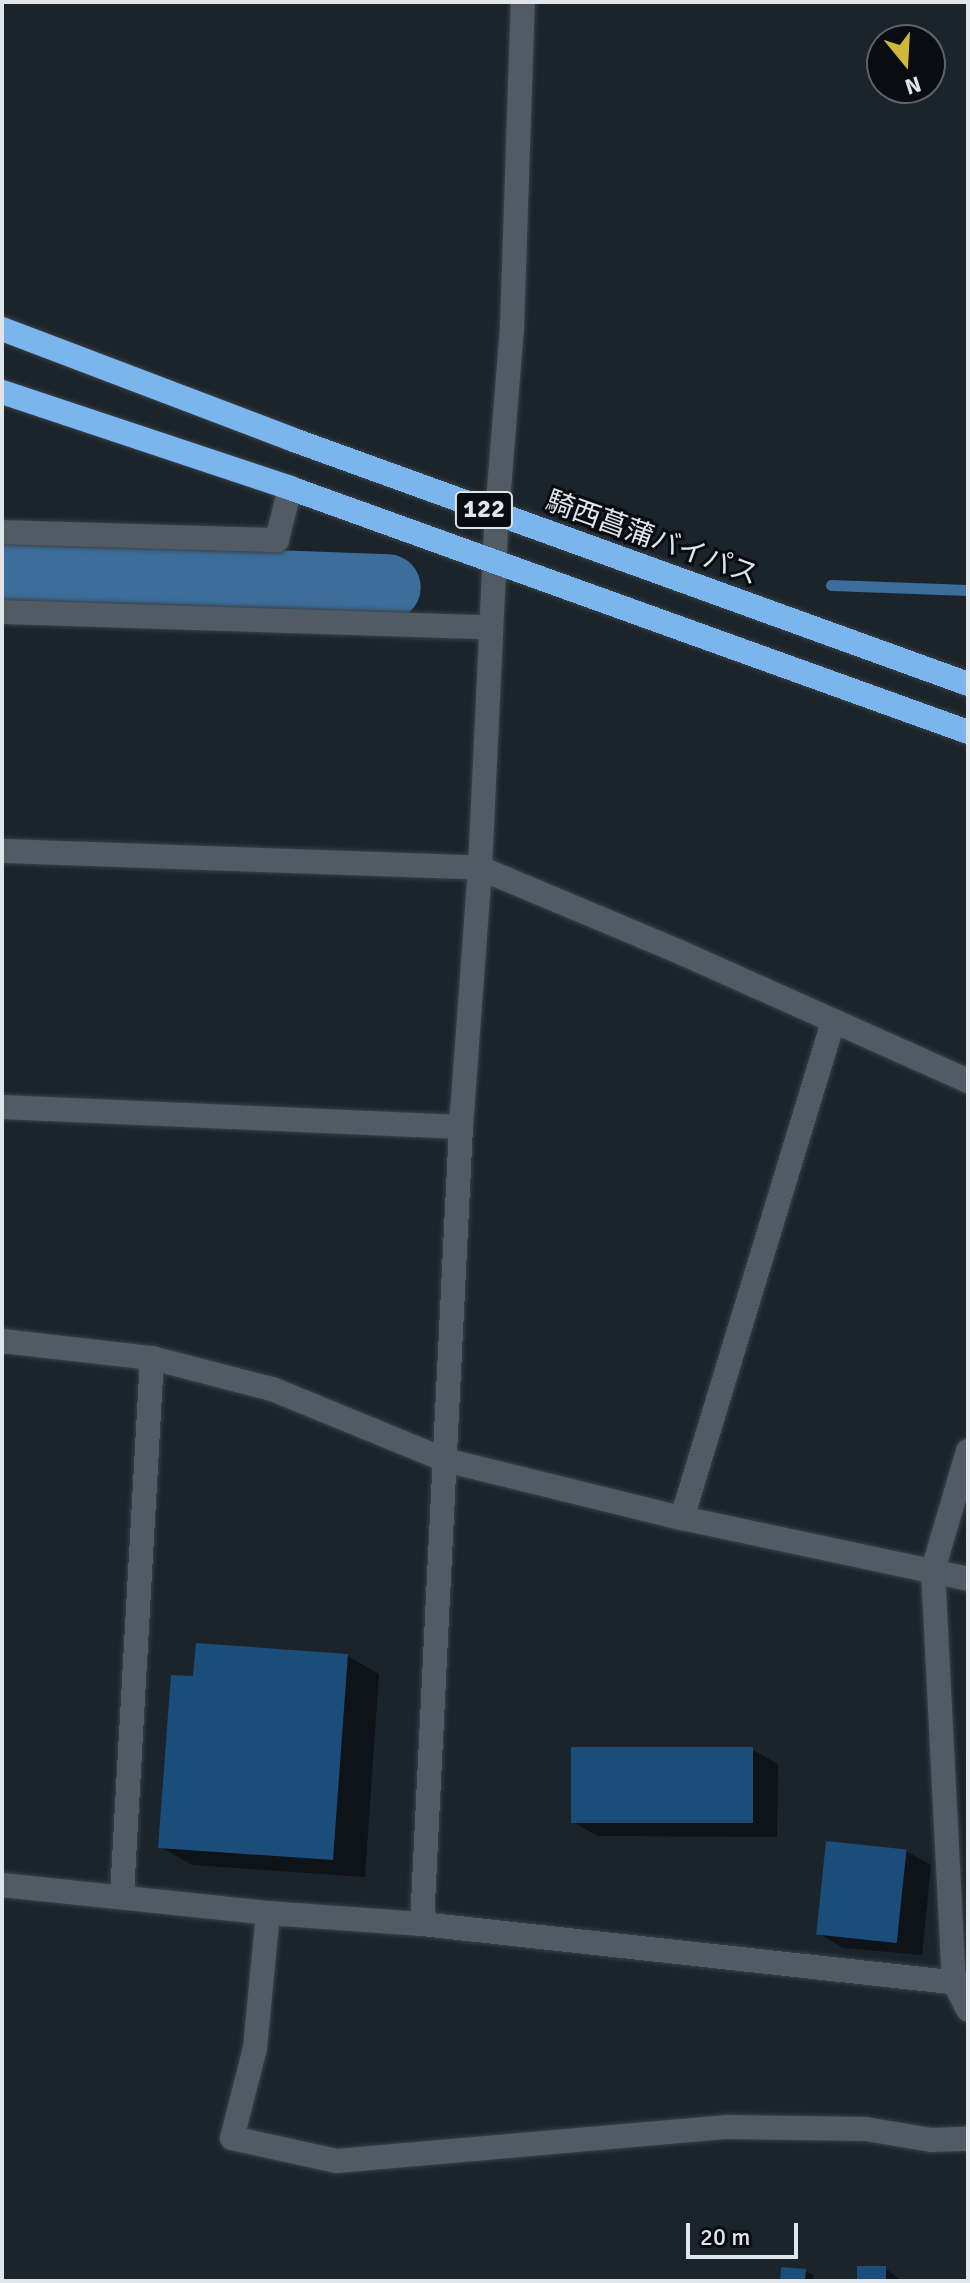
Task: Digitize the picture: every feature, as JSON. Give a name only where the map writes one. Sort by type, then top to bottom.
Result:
[{"type":"highway","name":"騎西菖蒲バイパス","points":[[2,329],[497,514],[968,684]]},
{"type":"highway","name":"122","points":[[2,392],[290,488],[968,732]]},
{"type":"street","points":[[422,1924],[461,1127],[480,868],[497,514],[512,327],[523,2]]},
{"type":"street","points":[[2,532],[277,540],[290,488]]},
{"type":"street","points":[[2,612],[490,627]]},
{"type":"street","points":[[2,851],[480,868],[682,953],[968,1081]]},
{"type":"street","points":[[682,1518],[833,1022]]},
{"type":"street","points":[[2,1107],[461,1127]]},
{"type":"street","points":[[2,1341],[152,1358],[272,1389],[445,1460],[682,1518],[968,1579]]},
{"type":"street","points":[[122,1895],[152,1358]]},
{"type":"street","points":[[968,1451],[933,1570],[961,1983],[968,2010]]},
{"type":"street","points":[[2,1885],[122,1895],[268,1913],[422,1924],[961,1983]]},
{"type":"street","points":[[268,1913],[255,2048],[232,2138],[337,2161],[728,2127],[866,2129],[931,2140],[968,2139]]},
{"type":"building","points":[[196,1643],[348,1654],[333,1860],[158,1848],[171,1675],[193,1676]]},
{"type":"building","points":[[571,1747],[753,1747],[753,1823],[571,1823]]},
{"type":"building","points":[[826,1841],[907,1849],[897,1943],[816,1934]]},
{"type":"building","points":[[857,2266],[886,2266],[886,2281],[857,2281]]},
{"type":"building","points":[[781,2267],[806,2269],[805,2281],[780,2281]]},
{"type":"waterway","points":[[2,573],[388,587]]},
{"type":"waterway","points":[[831,585],[968,590]]}]
